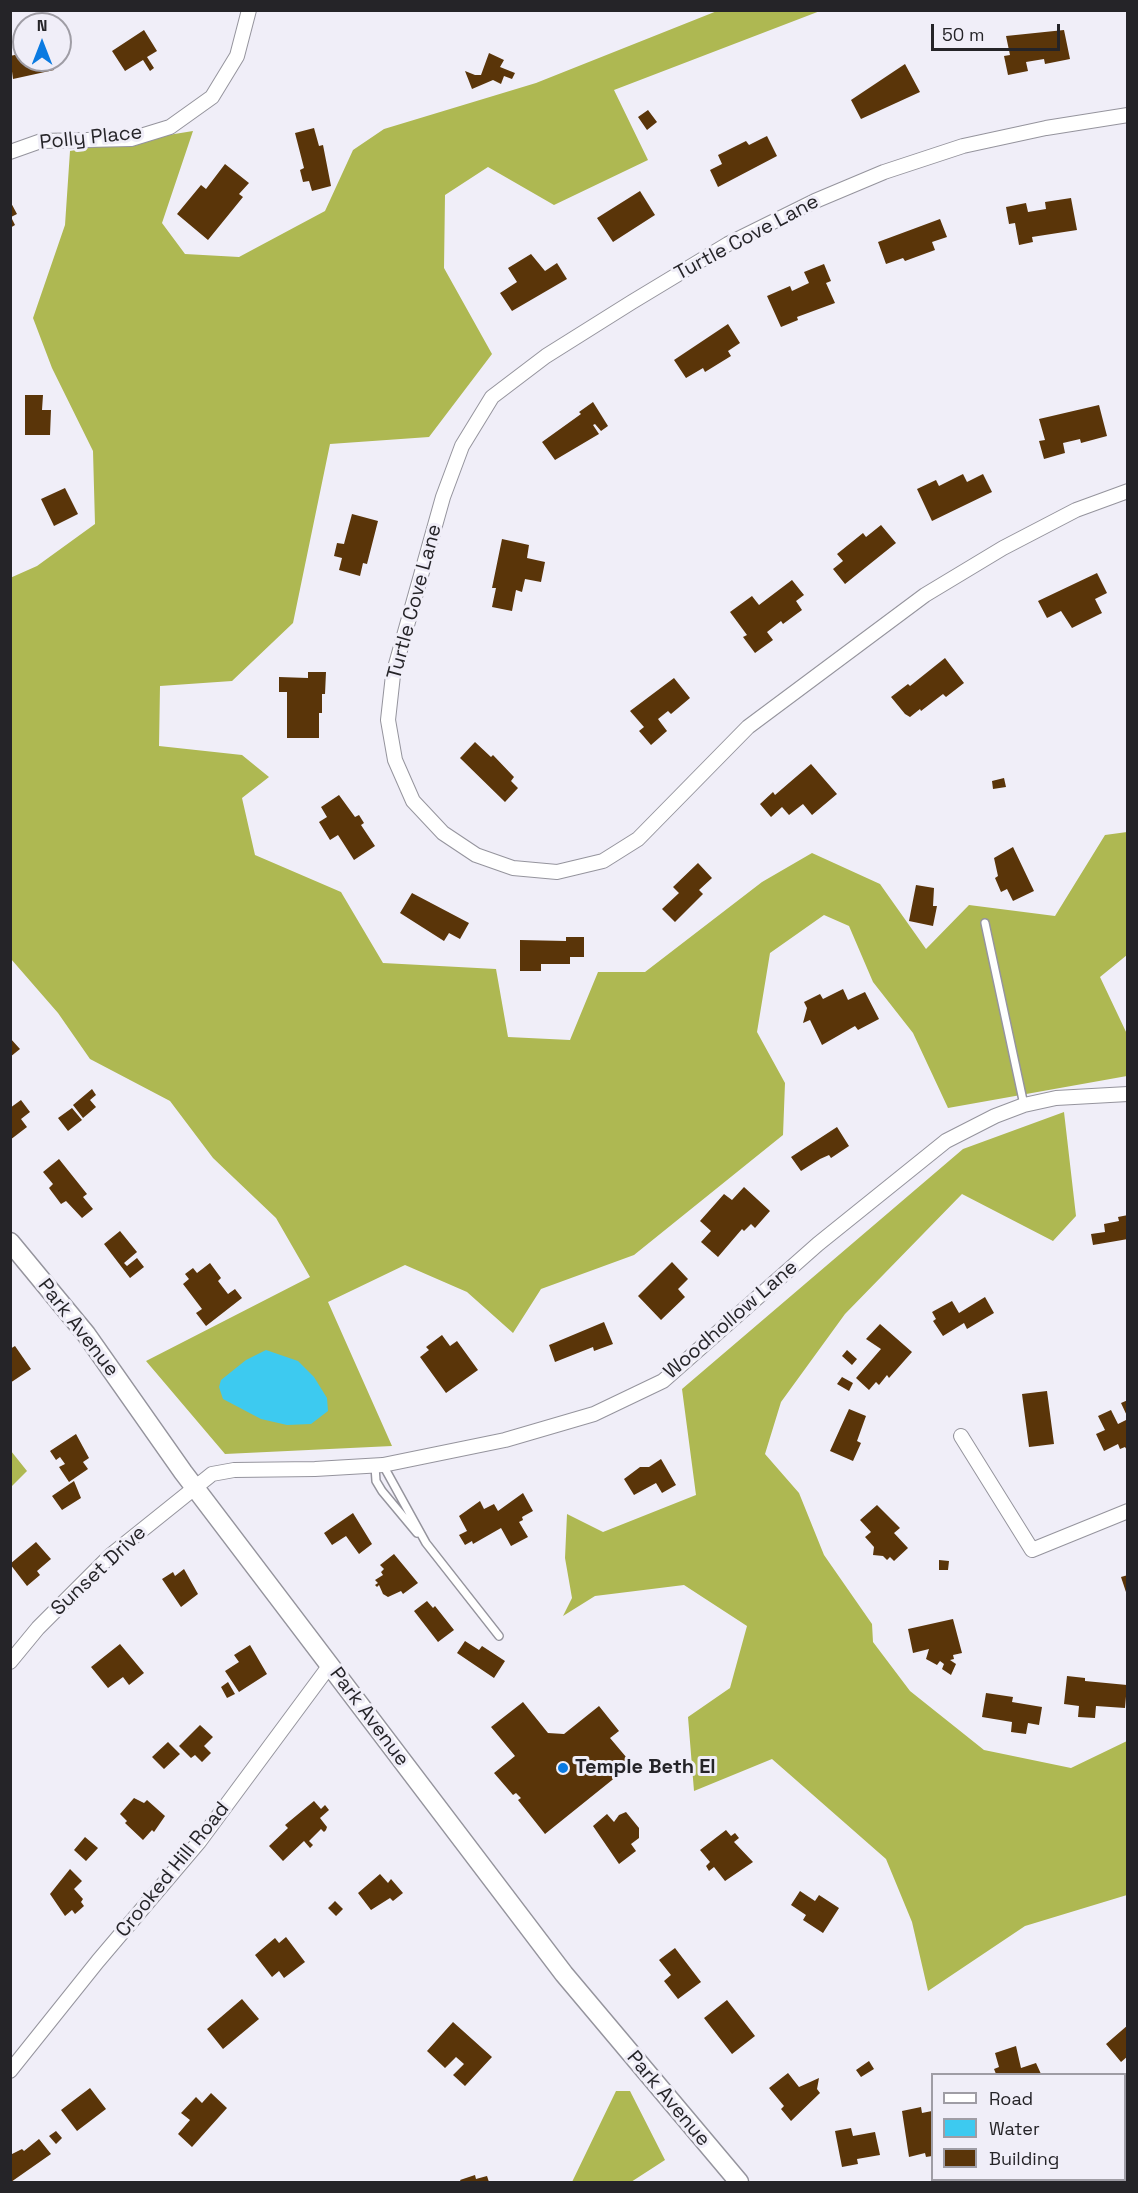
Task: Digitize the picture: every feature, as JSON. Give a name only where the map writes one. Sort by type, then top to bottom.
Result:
[{"type":"main road","name":"Park Avenue","points":[[10,1242],[86,1334],[195,1487],[564,1974],[739,2182]]},
{"type":"street","name":"Polly Place","points":[[10,152],[41,141],[131,139],[170,127],[212,97],[237,56],[249,10]]},
{"type":"street","name":"Turtle Cove Lane","points":[[1128,115],[1046,128],[963,146],[884,172],[815,201],[728,244],[632,302],[546,356],[492,397],[462,447],[443,497],[393,675],[388,720],[395,760],[413,801],[443,833],[476,855],[513,868],[557,872],[603,861],[639,839],[748,727],[925,596],[1003,548],[1076,510],[1128,491]]},
{"type":"street","name":"Woodhollow Lane","points":[[195,1487],[212,1474],[234,1470],[379,1466],[505,1440],[594,1414],[663,1381],[818,1244],[946,1141],[994,1116],[1024,1105],[1056,1098],[1128,1094]]},
{"type":"street","points":[[962,1436],[1032,1550],[1128,1511]]},
{"type":"street","name":"Sunset Drive","points":[[10,1662],[38,1628],[111,1555],[195,1487]]},
{"type":"street","name":"Crooked Hill Road","points":[[10,2071],[105,1953],[199,1842],[330,1665]]},
{"type":"lane","points":[[985,923],[1024,1105]]},
{"type":"lane","points":[[379,1466],[376,1481],[382,1491],[499,1636]]},
{"type":"lane","points":[[379,1466],[426,1544]]},
{"type":"green space","points":[[717,11],[820,11],[614,90],[648,160],[554,205],[488,167],[445,195],[444,268],[492,354],[429,437],[330,444],[293,623],[232,681],[160,686],[159,746],[242,755],[269,777],[242,798],[255,855],[341,892],[383,963],[496,969],[508,1037],[570,1040],[598,972],[645,972],[762,882],[812,853],[880,884],[926,949],[969,905],[1055,916],[1105,835],[1127,832],[1127,955],[1100,977],[1127,1034],[1127,1076],[948,1108],[913,1033],[873,982],[849,926],[824,915],[770,953],[757,1032],[785,1083],[783,1135],[634,1255],[541,1289],[513,1333],[467,1292],[405,1265],[328,1302],[392,1446],[225,1454],[146,1361],[310,1277],[276,1218],[213,1158],[170,1101],[90,1059],[58,1013],[11,959],[10,578],[37,566],[95,524],[93,451],[52,368],[33,318],[65,225],[70,151],[193,131],[162,223],[185,254],[239,257],[325,211],[353,150],[384,129],[536,83]]},
{"type":"green space","points":[[1064,1112],[1076,1216],[1053,1241],[962,1194],[845,1314],[781,1402],[765,1454],[799,1493],[824,1555],[872,1624],[873,1642],[910,1691],[984,1750],[1071,1768],[1127,1741],[1127,1895],[1025,1926],[928,1991],[912,1922],[886,1859],[772,1759],[694,1791],[688,1717],[730,1688],[747,1626],[684,1585],[595,1596],[563,1616],[572,1598],[565,1558],[567,1514],[603,1532],[696,1495],[682,1389],[963,1149]]},
{"type":"green space","points":[[11,1451],[27,1471],[10,1487]]},
{"type":"green space","points":[[616,2091],[630,2091],[665,2160],[631,2182],[572,2182]]},
{"type":"water","points":[[266,1350],[298,1361],[314,1377],[327,1398],[328,1411],[311,1424],[287,1425],[261,1419],[223,1399],[219,1387],[221,1380],[246,1360]]},
{"type":"building","points":[[144,30],[157,51],[147,57],[154,68],[150,71],[143,60],[125,71],[112,51]]},
{"type":"building","points":[[1064,30],[1070,59],[1045,64],[1044,59],[1026,62],[1028,71],[1008,75],[1004,56],[1010,55],[1006,36]]},
{"type":"building","points":[[489,53],[504,60],[500,67],[515,73],[512,79],[504,76],[501,84],[493,80],[472,89],[465,71],[481,75]]},
{"type":"building","points":[[905,64],[920,92],[861,119],[851,100]]},
{"type":"building","points":[[12,72],[45,72],[13,79]]},
{"type":"building","points":[[648,110],[657,122],[647,130],[638,117]]},
{"type":"building","points":[[314,128],[319,146],[323,145],[331,186],[312,191],[309,181],[303,182],[300,170],[304,168],[295,133]]},
{"type":"building","points":[[767,136],[777,156],[718,187],[710,170],[722,164],[718,155],[746,141],[749,145]]},
{"type":"building","points":[[225,164],[249,183],[239,194],[243,197],[208,240],[177,214],[201,185],[206,189]]},
{"type":"building","points":[[640,191],[655,215],[613,242],[597,218]]},
{"type":"building","points":[[1071,198],[1077,230],[1032,237],[1033,242],[1019,245],[1015,223],[1009,224],[1006,207],[1026,203],[1028,212],[1046,209],[1045,202]]},
{"type":"building","points":[[10,201],[17,214],[11,217],[15,225],[10,228]]},
{"type":"building","points":[[940,219],[947,237],[932,242],[935,250],[905,261],[903,258],[886,264],[878,242]]},
{"type":"building","points":[[531,254],[545,271],[557,263],[567,279],[512,311],[500,293],[517,282],[508,268]]},
{"type":"building","points":[[824,264],[831,281],[826,283],[835,303],[797,317],[798,320],[781,327],[767,296],[790,286],[792,291],[809,283],[804,272]]},
{"type":"building","points":[[728,324],[740,343],[728,351],[731,356],[705,372],[703,368],[686,378],[674,360]]},
{"type":"building","points":[[25,395],[43,395],[42,410],[51,410],[50,435],[25,435]]},
{"type":"building","points":[[593,402],[608,426],[601,431],[595,424],[593,425],[599,434],[555,460],[542,442],[581,414],[579,412]]},
{"type":"building","points":[[1099,405],[1107,436],[1081,443],[1080,439],[1063,443],[1065,453],[1044,459],[1039,441],[1045,440],[1039,419]]},
{"type":"building","points":[[963,474],[967,482],[983,474],[992,492],[932,521],[917,489],[936,480],[939,486]]},
{"type":"building","points":[[65,488],[78,514],[54,526],[41,499]]},
{"type":"building","points":[[352,514],[378,521],[367,564],[363,563],[360,576],[339,570],[342,558],[334,556],[337,543],[344,544]]},
{"type":"building","points":[[881,525],[896,543],[845,584],[833,569],[843,561],[837,554],[863,533],[866,537]]},
{"type":"building","points":[[502,539],[529,545],[527,558],[545,562],[541,582],[525,579],[522,592],[516,590],[512,611],[492,607],[496,588],[492,588]]},
{"type":"building","points":[[1097,573],[1107,593],[1095,599],[1102,613],[1072,628],[1061,611],[1047,618],[1038,601]]},
{"type":"building","points":[[792,580],[804,595],[796,601],[802,610],[783,624],[781,621],[767,632],[773,640],[755,653],[743,637],[747,635],[730,612],[752,596],[759,605]]},
{"type":"building","points":[[945,658],[964,683],[946,697],[943,694],[910,717],[905,714],[891,697],[908,684],[910,686]]},
{"type":"building","points":[[308,672],[326,672],[325,694],[322,694],[322,713],[319,713],[319,738],[287,738],[287,692],[279,692],[279,677],[308,678]]},
{"type":"building","points":[[674,678],[690,698],[671,714],[668,711],[658,719],[667,731],[651,745],[639,731],[644,727],[630,711]]},
{"type":"building","points":[[475,742],[491,757],[493,755],[514,777],[511,781],[518,788],[505,802],[460,758]]},
{"type":"building","points":[[811,764],[837,794],[812,815],[803,804],[789,815],[782,807],[771,817],[760,804],[773,792],[775,795]]},
{"type":"building","points":[[1004,778],[1006,787],[993,789],[992,781]]},
{"type":"building","points":[[339,795],[355,817],[359,815],[364,823],[361,825],[375,846],[354,860],[338,835],[330,840],[319,822],[327,817],[321,807]]},
{"type":"building","points":[[1013,847],[1034,891],[1013,901],[1007,889],[1001,892],[995,878],[998,876],[994,858]]},
{"type":"building","points":[[698,863],[712,878],[699,890],[703,894],[675,922],[662,909],[679,893],[673,887]]},
{"type":"building","points":[[916,885],[934,888],[933,906],[937,906],[933,926],[909,921]]},
{"type":"building","points":[[412,893],[469,923],[460,939],[449,933],[444,941],[400,913]]},
{"type":"building","points":[[566,937],[584,937],[584,957],[570,957],[570,964],[541,964],[541,971],[520,971],[520,940],[566,941]]},
{"type":"building","points":[[843,989],[848,1000],[865,992],[879,1019],[858,1030],[855,1026],[822,1045],[810,1020],[803,1023],[807,1008],[804,1002],[820,994],[823,999]]},
{"type":"building","points":[[10,1038],[20,1049],[10,1057]]},
{"type":"building","points":[[92,1089],[96,1095],[90,1100],[96,1107],[83,1118],[73,1105]]},
{"type":"building","points":[[21,1100],[30,1112],[21,1119],[27,1127],[10,1140],[10,1108]]},
{"type":"building","points":[[72,1108],[82,1120],[68,1131],[58,1118]]},
{"type":"building","points":[[837,1127],[849,1146],[831,1158],[829,1155],[801,1171],[791,1157]]},
{"type":"building","points":[[59,1159],[87,1194],[83,1197],[93,1209],[82,1218],[66,1201],[61,1204],[49,1188],[53,1184],[43,1172]]},
{"type":"building","points":[[744,1187],[770,1211],[755,1228],[751,1224],[744,1231],[742,1229],[718,1257],[701,1242],[711,1231],[700,1221],[724,1194],[732,1200]]},
{"type":"building","points":[[1128,1215],[1128,1239],[1093,1245],[1091,1234],[1105,1232],[1104,1224],[1119,1221],[1118,1217]]},
{"type":"building","points":[[120,1231],[137,1252],[124,1263],[127,1266],[137,1258],[144,1267],[130,1278],[104,1244]]},
{"type":"building","points":[[672,1262],[688,1279],[678,1289],[685,1297],[661,1320],[638,1296]]},
{"type":"building","points":[[210,1263],[221,1278],[218,1281],[228,1294],[235,1289],[242,1298],[206,1326],[196,1313],[202,1309],[183,1284],[189,1279],[185,1274],[193,1268],[197,1273]]},
{"type":"building","points":[[985,1297],[994,1313],[967,1329],[964,1323],[943,1336],[933,1321],[936,1319],[932,1312],[952,1301],[959,1313]]},
{"type":"building","points":[[604,1322],[613,1344],[594,1351],[593,1347],[555,1362],[549,1345]]},
{"type":"building","points":[[880,1324],[912,1352],[889,1378],[887,1375],[879,1385],[876,1382],[869,1390],[856,1378],[881,1349],[866,1339]]},
{"type":"building","points":[[442,1335],[450,1346],[457,1341],[478,1370],[446,1393],[420,1357],[429,1350],[426,1347]]},
{"type":"building","points":[[15,1346],[31,1369],[10,1383],[10,1349]]},
{"type":"building","points":[[847,1350],[857,1359],[852,1365],[842,1356]]},
{"type":"building","points":[[842,1377],[853,1383],[849,1391],[837,1384]]},
{"type":"building","points":[[1047,1391],[1054,1444],[1029,1447],[1022,1394]]},
{"type":"building","points":[[1128,1400],[1128,1418],[1121,1403]]},
{"type":"building","points":[[849,1409],[866,1416],[857,1441],[861,1443],[853,1461],[830,1451]]},
{"type":"building","points":[[1111,1410],[1118,1424],[1128,1419],[1128,1452],[1125,1447],[1120,1449],[1118,1444],[1104,1451],[1096,1434],[1105,1430],[1098,1416]]},
{"type":"building","points":[[76,1434],[89,1458],[83,1462],[88,1469],[69,1482],[59,1467],[65,1464],[60,1457],[56,1460],[50,1451]]},
{"type":"building","points":[[661,1459],[676,1485],[662,1493],[656,1483],[634,1495],[624,1479],[640,1467],[649,1467]]},
{"type":"building","points":[[74,1481],[81,1498],[62,1510],[52,1496]]},
{"type":"building","points":[[523,1493],[533,1511],[522,1517],[523,1520],[519,1522],[528,1537],[511,1546],[501,1528],[473,1544],[472,1541],[465,1545],[459,1535],[467,1531],[459,1516],[480,1501],[484,1509],[494,1504],[498,1511]]},
{"type":"building","points":[[877,1505],[900,1528],[894,1533],[908,1548],[894,1561],[890,1557],[887,1560],[883,1556],[873,1555],[874,1547],[865,1537],[871,1532],[860,1520]]},
{"type":"building","points":[[353,1513],[372,1544],[359,1554],[346,1536],[332,1545],[324,1533]]},
{"type":"building","points":[[36,1542],[51,1559],[37,1571],[40,1575],[27,1586],[10,1564]]},
{"type":"building","points":[[394,1554],[418,1583],[403,1594],[401,1591],[388,1597],[383,1594],[379,1585],[377,1587],[375,1585],[378,1583],[375,1580],[383,1575],[381,1572],[384,1569],[380,1565]]},
{"type":"building","points":[[939,1560],[949,1561],[948,1570],[939,1570]]},
{"type":"building","points":[[184,1569],[198,1594],[181,1607],[162,1579],[173,1572],[175,1576]]},
{"type":"building","points":[[1128,1575],[1128,1595],[1127,1595],[1121,1577]]},
{"type":"building","points":[[427,1601],[433,1608],[435,1606],[454,1630],[438,1642],[414,1611]]},
{"type":"building","points":[[953,1619],[962,1653],[953,1655],[954,1659],[950,1660],[956,1664],[951,1675],[942,1669],[944,1664],[940,1661],[937,1665],[926,1659],[929,1649],[913,1653],[908,1629]]},
{"type":"building","points":[[465,1641],[479,1650],[482,1646],[505,1661],[494,1678],[457,1653]]},
{"type":"building","points":[[120,1644],[144,1673],[129,1685],[123,1677],[108,1688],[91,1667]]},
{"type":"building","points":[[250,1645],[267,1674],[239,1692],[225,1671],[239,1662],[234,1655]]},
{"type":"building","points":[[1067,1676],[1085,1678],[1085,1681],[1127,1685],[1125,1708],[1096,1706],[1095,1718],[1078,1717],[1079,1706],[1064,1704]]},
{"type":"building","points":[[228,1682],[235,1694],[227,1698],[221,1687]]},
{"type":"building","points":[[986,1693],[1013,1697],[1012,1702],[1042,1707],[1039,1725],[1028,1723],[1026,1734],[1011,1732],[1012,1722],[982,1717]]},
{"type":"building","name":"Temple Beth El","points":[[523,1702],[548,1733],[564,1734],[599,1706],[619,1731],[610,1738],[632,1764],[545,1834],[518,1800],[521,1798],[516,1793],[513,1795],[494,1773],[515,1756],[491,1727]]},
{"type":"building","points":[[200,1725],[213,1737],[204,1746],[211,1753],[202,1762],[195,1755],[191,1758],[179,1746]]},
{"type":"building","points":[[168,1742],[180,1754],[164,1769],[152,1757]]},
{"type":"building","points":[[134,1798],[144,1803],[147,1800],[165,1816],[154,1832],[152,1830],[143,1840],[125,1823],[127,1821],[120,1814]]},
{"type":"building","points":[[314,1801],[321,1809],[325,1805],[329,1810],[320,1818],[327,1827],[326,1830],[324,1832],[321,1829],[309,1841],[313,1845],[310,1848],[304,1841],[283,1861],[269,1846],[288,1828],[285,1825]]},
{"type":"building","points":[[626,1812],[639,1828],[639,1838],[631,1844],[636,1851],[619,1864],[593,1826],[607,1814],[614,1822],[619,1815]]},
{"type":"building","points":[[726,1830],[731,1836],[735,1833],[739,1838],[734,1842],[753,1862],[725,1881],[714,1867],[709,1871],[706,1866],[710,1862],[700,1850]]},
{"type":"building","points":[[85,1837],[98,1848],[86,1861],[74,1850]]},
{"type":"building","points":[[70,1869],[82,1881],[74,1889],[83,1899],[81,1902],[84,1906],[75,1914],[72,1910],[65,1916],[50,1894]]},
{"type":"building","points":[[380,1874],[388,1883],[391,1879],[403,1893],[393,1901],[390,1898],[371,1910],[358,1893]]},
{"type":"building","points":[[800,1891],[815,1901],[819,1895],[839,1908],[823,1933],[803,1920],[806,1915],[791,1905]]},
{"type":"building","points":[[335,1901],[343,1909],[336,1916],[328,1908]]},
{"type":"building","points":[[286,1937],[305,1962],[284,1978],[279,1971],[272,1977],[255,1955],[275,1938],[279,1943]]},
{"type":"building","points":[[675,1948],[701,1982],[678,1999],[664,1981],[671,1975],[659,1960]]},
{"type":"building","points":[[242,1999],[259,2019],[223,2049],[207,2029]]},
{"type":"building","points":[[727,2000],[755,2036],[732,2054],[704,2018]]},
{"type":"building","points":[[453,2022],[492,2057],[465,2086],[453,2075],[464,2064],[456,2057],[445,2068],[427,2051]]},
{"type":"building","points":[[1128,2025],[1128,2056],[1121,2062],[1106,2044]]},
{"type":"building","points":[[1016,2046],[1021,2068],[1036,2063],[1041,2073],[996,2073],[994,2069],[999,2067],[995,2053]]},
{"type":"building","points":[[869,2061],[874,2069],[861,2077],[856,2070]]},
{"type":"building","points":[[788,2073],[799,2087],[819,2078],[817,2089],[820,2093],[791,2121],[781,2109],[784,2106],[769,2088]]},
{"type":"building","points":[[90,2088],[106,2109],[77,2131],[61,2110]]},
{"type":"building","points":[[211,2093],[227,2108],[192,2147],[178,2134],[190,2120],[181,2113],[196,2097],[202,2103]]},
{"type":"building","points":[[921,2107],[922,2113],[931,2111],[931,2156],[926,2157],[925,2153],[909,2157],[902,2111]]},
{"type":"building","points":[[851,2128],[853,2136],[875,2132],[880,2155],[857,2159],[858,2164],[842,2167],[835,2131]]},
{"type":"building","points":[[56,2131],[62,2138],[56,2144],[49,2136]]},
{"type":"building","points":[[39,2139],[51,2154],[11,2182],[10,2155],[22,2149],[24,2151]]},
{"type":"building","points":[[475,2175],[476,2179],[487,2176],[489,2182],[461,2182],[460,2180]]},
{"type":"place","name":"Temple Beth El","points":[[563,1768]]}]
